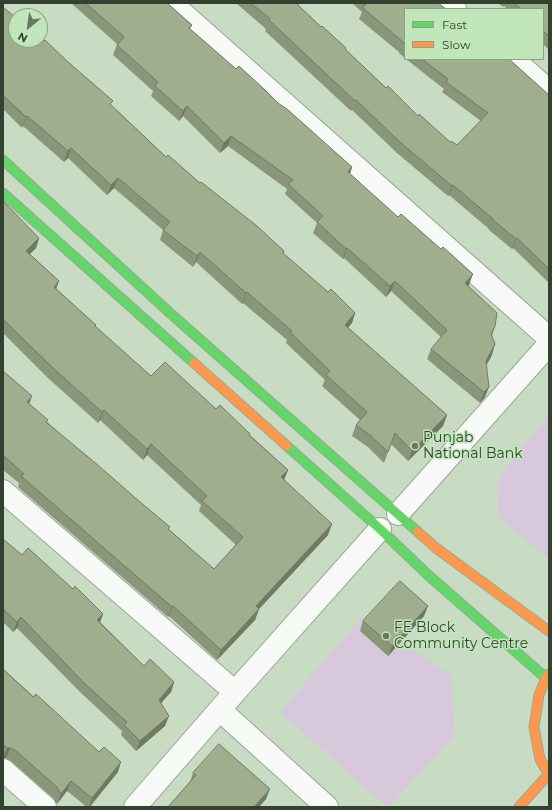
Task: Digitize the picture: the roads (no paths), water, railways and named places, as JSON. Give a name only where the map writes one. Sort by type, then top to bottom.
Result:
[{"type":"street","points":[[171,3],[549,338]]},
{"type":"street","points":[[514,60],[549,91]]},
{"type":"street","points":[[3,160],[164,307],[296,439],[380,529],[428,575],[548,676],[539,695],[534,727],[540,759],[549,775],[519,807]]},
{"type":"street","points":[[3,193],[296,439],[398,514],[436,548],[549,631]]},
{"type":"street","points":[[398,514],[549,344]]},
{"type":"street","points":[[3,491],[235,692]]},
{"type":"street","points":[[135,807],[380,529]]},
{"type":"street","points":[[220,710],[328,807]]},
{"type":"street","points":[[3,770],[45,807]]},
{"type":"place","name":"Punjab National Bank","points":[[415,446]]},
{"type":"place","name":"FE Block Community Centre","points":[[386,636]]}]
